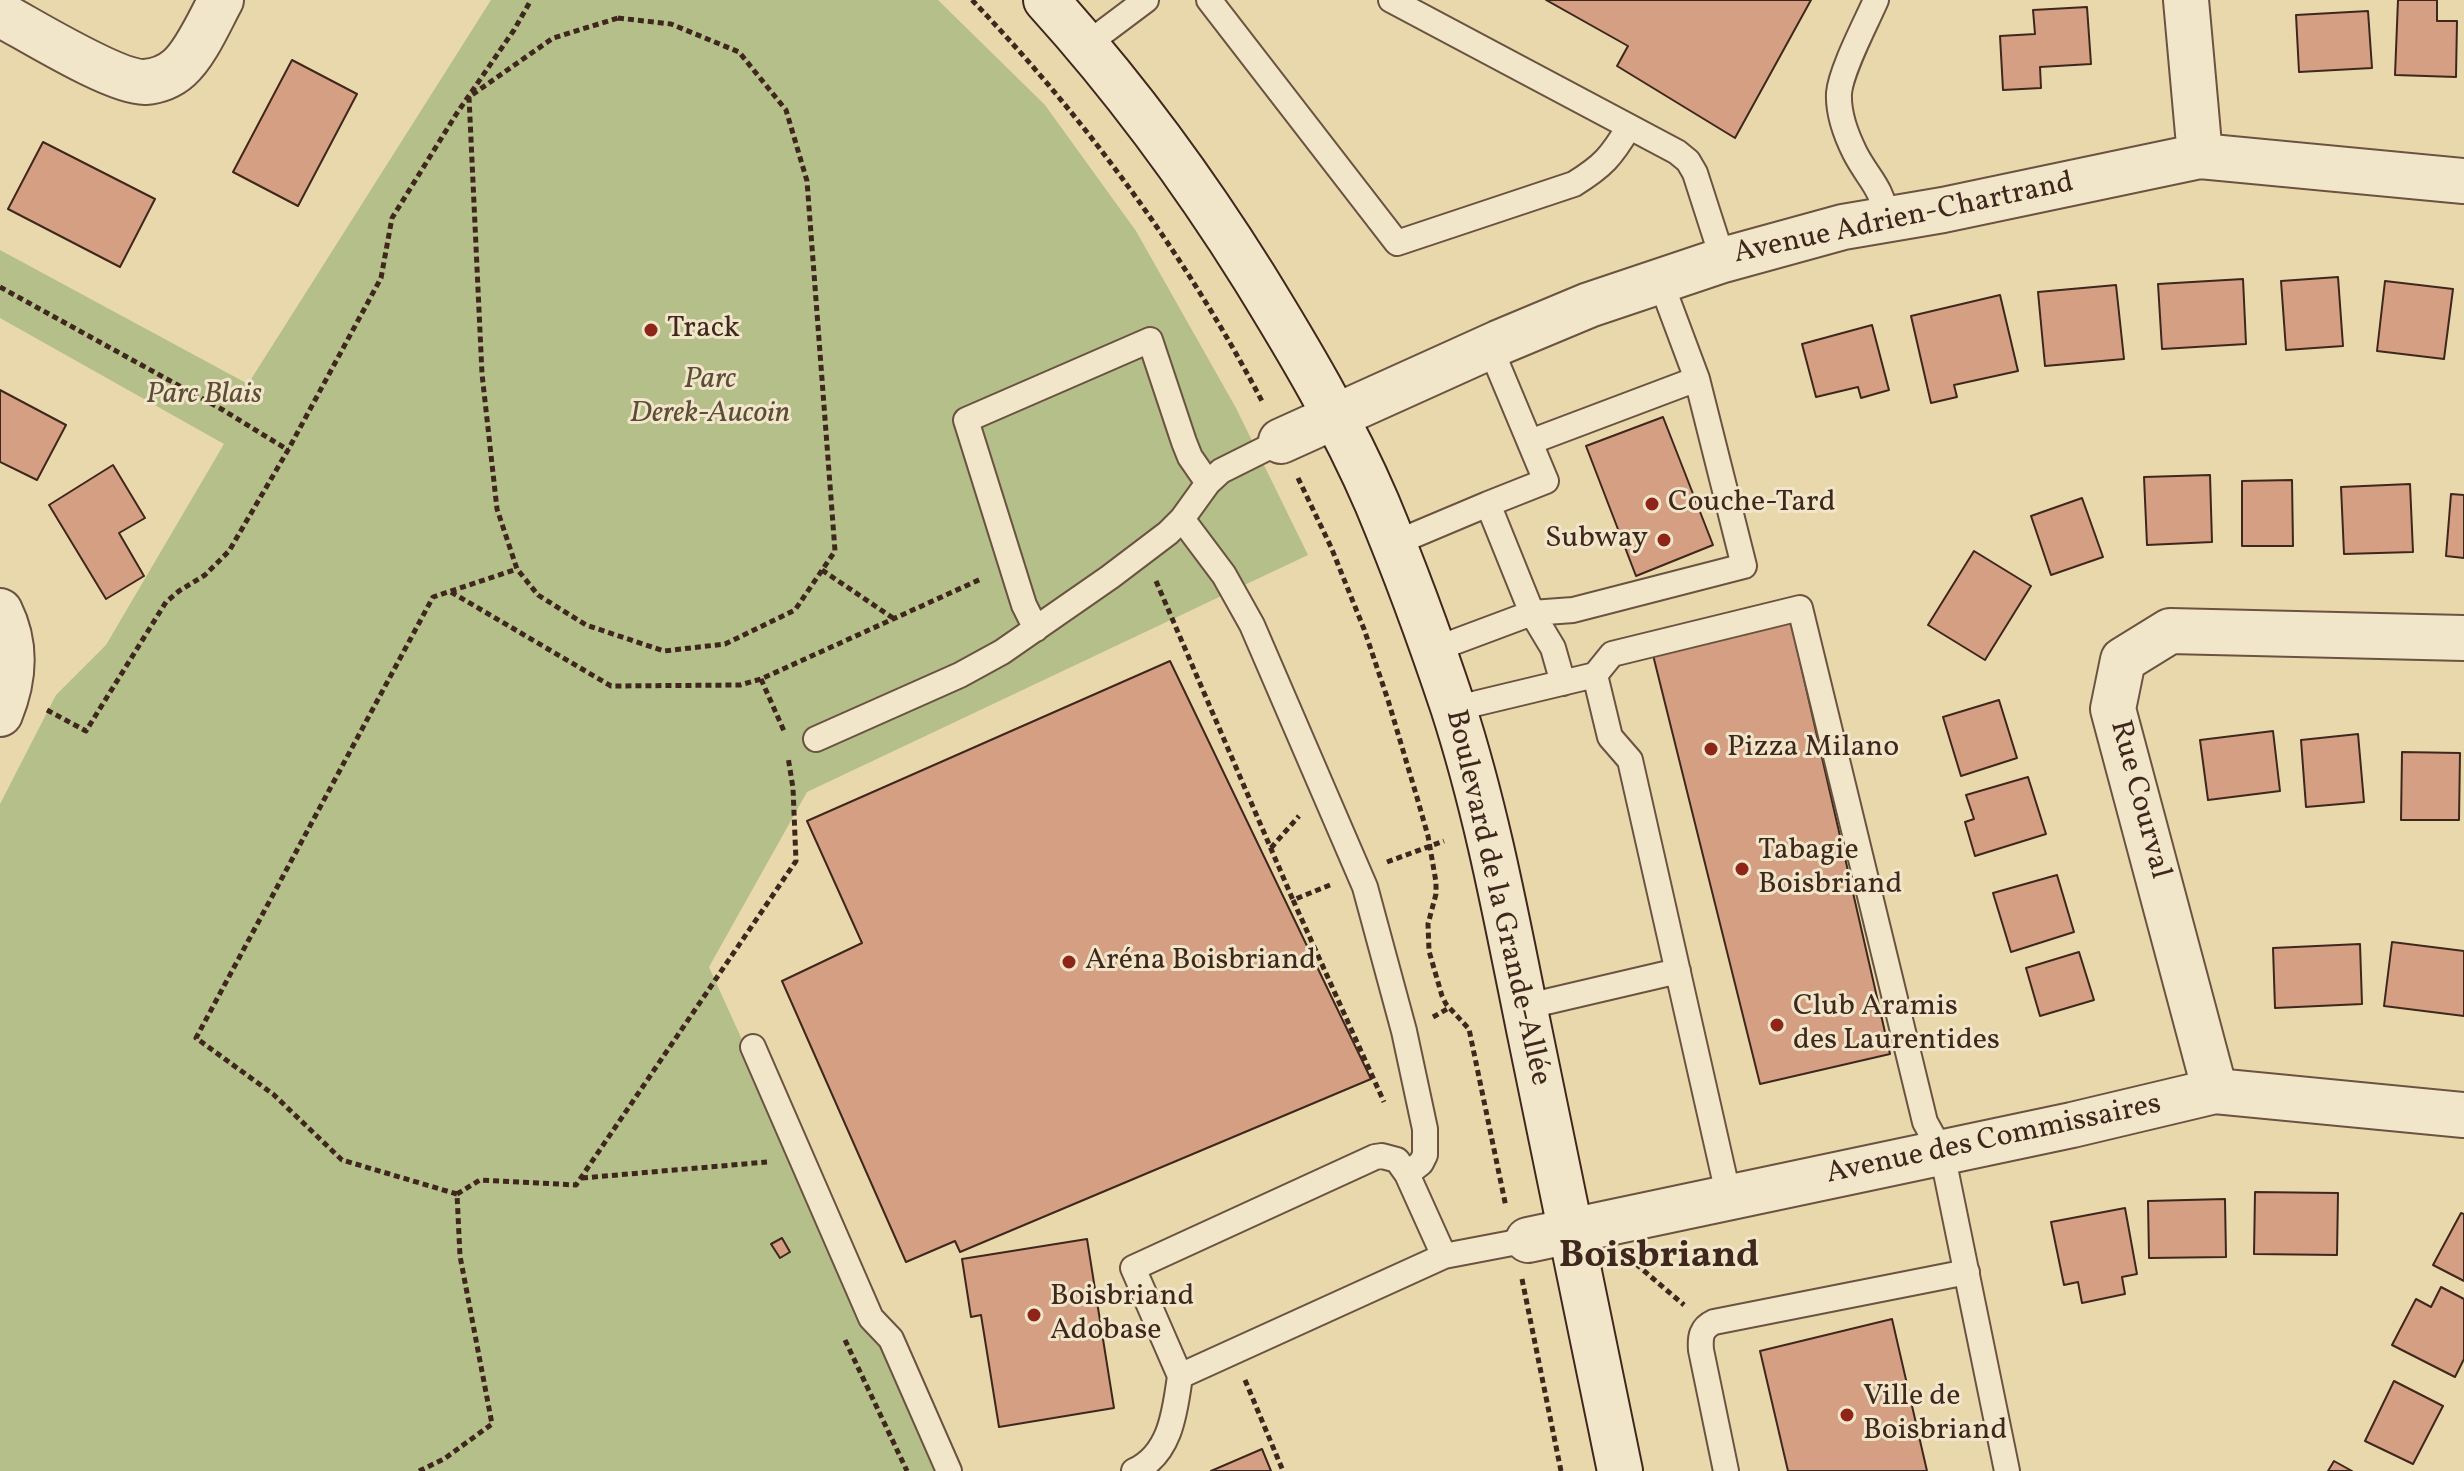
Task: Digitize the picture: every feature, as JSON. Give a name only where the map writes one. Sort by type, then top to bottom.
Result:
[{"type":"street","points":[[0,14],[109,72],[145,82],[169,75],[181,66],[221,0]]},
{"type":"street","name":"Boulevard de la Grande-Allée","points":[[1046,0],[1174,156],[1223,227],[1295,343],[1375,500],[1393,544],[1433,650],[1474,781],[1620,1471]]},
{"type":"street","points":[[2186,0],[2200,156]]},
{"type":"street","name":"Avenue Adrien-Chartrand","points":[[1281,440],[1589,305],[1807,235],[2200,156],[2464,181]]},
{"type":"street","points":[[0,611],[12,649],[9,688],[18,709]]},
{"type":"street","name":"Rue Courval","points":[[2215,1091],[2113,709],[2123,660],[2170,631],[2464,638]]},
{"type":"street","name":"Avenue des Commissaires","points":[[1518,1240],[1942,1153],[2215,1091],[2464,1115]]},
{"type":"lane","points":[[1086,45],[1146,0]]},
{"type":"lane","points":[[1209,0],[1397,243],[1574,184],[1610,158],[1629,127]]},
{"type":"lane","points":[[1391,0],[1677,152],[1688,161],[1695,173],[1723,260]]},
{"type":"lane","points":[[1876,0],[1841,80],[1839,106],[1855,152],[1881,192],[1887,219]]},
{"type":"lane","points":[[1433,650],[1532,613],[1573,610],[1744,566],[1697,379],[1660,280]]},
{"type":"lane","points":[[1036,629],[1024,605],[966,420],[1150,340],[1190,457],[1208,483]]},
{"type":"lane","points":[[1393,544],[1546,481],[1490,347]]},
{"type":"lane","points":[[1530,442],[1697,379]]},
{"type":"lane","points":[[816,739],[960,675],[1002,652],[1168,533],[1221,471],[1281,440]]},
{"type":"lane","points":[[1488,504],[1532,613],[1553,648],[1563,683]]},
{"type":"lane","points":[[1182,519],[1224,575],[1252,625],[1365,887],[1404,1031],[1425,1129],[1425,1155],[1421,1163],[1407,1174]]},
{"type":"lane","points":[[1453,709],[1595,675],[1612,654],[1800,608],[1925,1122],[1942,1153],[2007,1471]]},
{"type":"lane","points":[[1595,675],[1610,737],[1630,760],[1729,1198]]},
{"type":"lane","points":[[1524,1007],[1678,971]]},
{"type":"lane","points":[[753,1047],[871,1318],[891,1339],[949,1471]]},
{"type":"lane","points":[[1134,1471],[1153,1459],[1161,1448],[1175,1409],[1180,1376],[1133,1268],[1382,1156],[1397,1160],[1407,1174],[1444,1256]]},
{"type":"lane","points":[[1180,1376],[1444,1256],[1518,1240]]},
{"type":"lane","points":[[1726,1471],[1701,1350],[1702,1332],[1706,1325],[1967,1272]]},
{"type":"path","points":[[18,709],[86,731],[166,602],[205,575],[229,551],[288,450],[381,278],[392,218],[531,0]]},
{"type":"path","name":"Boulevard de la Grande-Allée","points":[[972,0],[1044,78],[1147,213],[1223,331],[1281,440],[1331,547],[1369,644],[1406,759],[1429,846],[1436,894],[1428,924],[1429,951],[1446,1004],[1469,1029],[1518,1240],[1561,1471]]},
{"type":"path","points":[[618,18],[671,24],[739,52],[786,110],[807,181],[835,551],[795,610],[725,644],[664,651],[586,625],[538,595],[517,569],[497,509],[482,374],[469,97],[553,38],[618,18]]},
{"type":"path","points":[[0,287],[223,410],[288,450]]},
{"type":"path","points":[[450,591],[611,686],[740,685],[761,679],[1012,566]]},
{"type":"path","points":[[517,569],[433,597],[196,1038],[273,1094],[342,1160],[457,1194],[480,1180],[576,1185],[796,861],[793,788],[784,728],[761,679]]},
{"type":"path","points":[[822,570],[893,618]]},
{"type":"path","points":[[1167,606],[1384,1103]]},
{"type":"path","points":[[1382,864],[1444,841]]},
{"type":"path","points":[[1293,900],[1332,885]]},
{"type":"path","points":[[581,1178],[773,1162]]},
{"type":"path","points":[[419,1471],[444,1459],[492,1424],[460,1256],[457,1194]]},
{"type":"path","points":[[1636,1264],[1685,1307]]},
{"type":"path","points":[[844,1339],[907,1471]]},
{"type":"path","points":[[1257,1409],[1283,1471]]},
{"type":"green space","name":"Parc Derek-Aucoin","points":[[491,0],[938,0],[1045,105],[1136,231],[1236,408],[1308,555],[807,792],[709,967],[938,1471],[0,1471],[0,804],[56,695],[106,645],[224,444],[0,318],[0,250],[248,384]]},
{"type":"building","points":[[1546,0],[1811,0],[1735,138],[1617,66],[1628,46]]},
{"type":"building","points":[[2398,0],[2437,0],[2437,21],[2457,21],[2456,77],[2395,75]]},
{"type":"building","points":[[2087,7],[2091,64],[2040,67],[2041,88],[2003,90],[2000,36],[2035,34],[2033,10]]},
{"type":"building","points":[[2368,11],[2372,68],[2299,72],[2296,15]]},
{"type":"building","points":[[292,60],[357,94],[298,206],[233,172]]},
{"type":"building","points":[[43,142],[155,199],[120,267],[8,209]]},
{"type":"building","points":[[2338,277],[2343,346],[2286,350],[2281,281]]},
{"type":"building","points":[[2243,279],[2246,344],[2162,349],[2158,284]]},
{"type":"building","points":[[2385,281],[2453,289],[2444,359],[2377,351]]},
{"type":"building","points":[[2116,285],[2124,359],[2045,366],[2038,292]]},
{"type":"building","points":[[2000,295],[2018,371],[1954,385],[1957,397],[1931,403],[1911,316]]},
{"type":"building","points":[[1872,325],[1889,390],[1861,398],[1858,387],[1816,397],[1802,344]]},
{"type":"building","points":[[0,390],[66,425],[37,480],[0,462]]},
{"type":"building","points":[[1663,417],[1713,545],[1636,576],[1586,446]]},
{"type":"building","points":[[113,465],[145,518],[119,533],[144,576],[106,599],[49,505]]},
{"type":"building","points":[[2210,475],[2212,542],[2147,545],[2144,477]]},
{"type":"building","points":[[2292,480],[2293,546],[2242,546],[2242,481]]},
{"type":"building","points":[[2410,484],[2413,552],[2344,554],[2341,487]]},
{"type":"building","points":[[2451,494],[2464,495],[2464,558],[2446,556]]},
{"type":"building","points":[[2082,498],[2103,557],[2051,575],[2031,516]]},
{"type":"building","points":[[1974,551],[2031,586],[1985,660],[1928,625]]},
{"type":"building","points":[[1790,618],[1890,1054],[1760,1084],[1652,651]]},
{"type":"building","name":"Aréna Boisbriand","points":[[1170,661],[1371,1079],[960,1252],[955,1241],[906,1262],[782,981],[862,943],[807,821]]},
{"type":"building","points":[[1999,700],[2017,758],[1961,776],[1943,717]]},
{"type":"building","points":[[2273,731],[2280,791],[2208,800],[2200,740]]},
{"type":"building","points":[[2358,734],[2364,802],[2306,807],[2301,740]]},
{"type":"building","points":[[2402,752],[2460,753],[2459,820],[2401,820]]},
{"type":"building","points":[[2028,777],[2046,834],[1975,856],[1965,822],[1974,819],[1966,795]]},
{"type":"building","points":[[2057,875],[2074,932],[2011,952],[1993,893]]},
{"type":"building","points":[[2392,942],[2464,951],[2464,1016],[2384,1006]]},
{"type":"building","points":[[2360,944],[2362,1004],[2275,1008],[2273,948]]},
{"type":"building","points":[[2079,952],[2094,1000],[2040,1016],[2026,968]]},
{"type":"building","points":[[2255,1192],[2338,1193],[2337,1255],[2254,1254]]},
{"type":"building","points":[[2225,1199],[2226,1257],[2149,1258],[2148,1201]]},
{"type":"building","points":[[2125,1208],[2137,1274],[2122,1277],[2125,1294],[2082,1303],[2078,1282],[2064,1285],[2051,1222]]},
{"type":"building","points":[[2461,1213],[2464,1214],[2464,1281],[2433,1265]]},
{"type":"building","points":[[782,1238],[790,1252],[780,1258],[771,1244]]},
{"type":"building","name":"Boisbriand Adobase","points":[[1087,1239],[1114,1408],[999,1427],[981,1315],[971,1317],[962,1259]]},
{"type":"building","points":[[2441,1287],[2464,1299],[2464,1359],[2455,1377],[2392,1345],[2416,1299],[2431,1307]]},
{"type":"building","points":[[1892,1319],[1927,1471],[1788,1471],[1760,1351]]},
{"type":"building","points":[[2394,1381],[2443,1406],[2413,1464],[2365,1441]]},
{"type":"building","points":[[1262,1449],[1271,1471],[1211,1471]]},
{"type":"building","points":[[2334,1461],[2352,1471],[2328,1471]]},
{"type":"place","name":"Track","points":[[651,330]]},
{"type":"place","name":"Couche-Tard","points":[[1652,504]]},
{"type":"place","name":"Subway","points":[[1664,540]]},
{"type":"place","name":"Pizza Milano","points":[[1711,749]]},
{"type":"place","name":"Tabagie Boisbriand","points":[[1742,869]]},
{"type":"place","name":"Aréna Boisbriand","points":[[1069,962]]},
{"type":"place","name":"Club Aramis des Laurentides","points":[[1777,1025]]},
{"type":"place","name":"Boisbriand Adobase","points":[[1034,1315]]},
{"type":"place","name":"Ville de Boisbriand","points":[[1847,1415]]},
{"type":"district","name":"Boisbriand","points":[[1659,1259]]},
{"type":"park label","name":"Parc Blais","points":[[204,396]]}]
